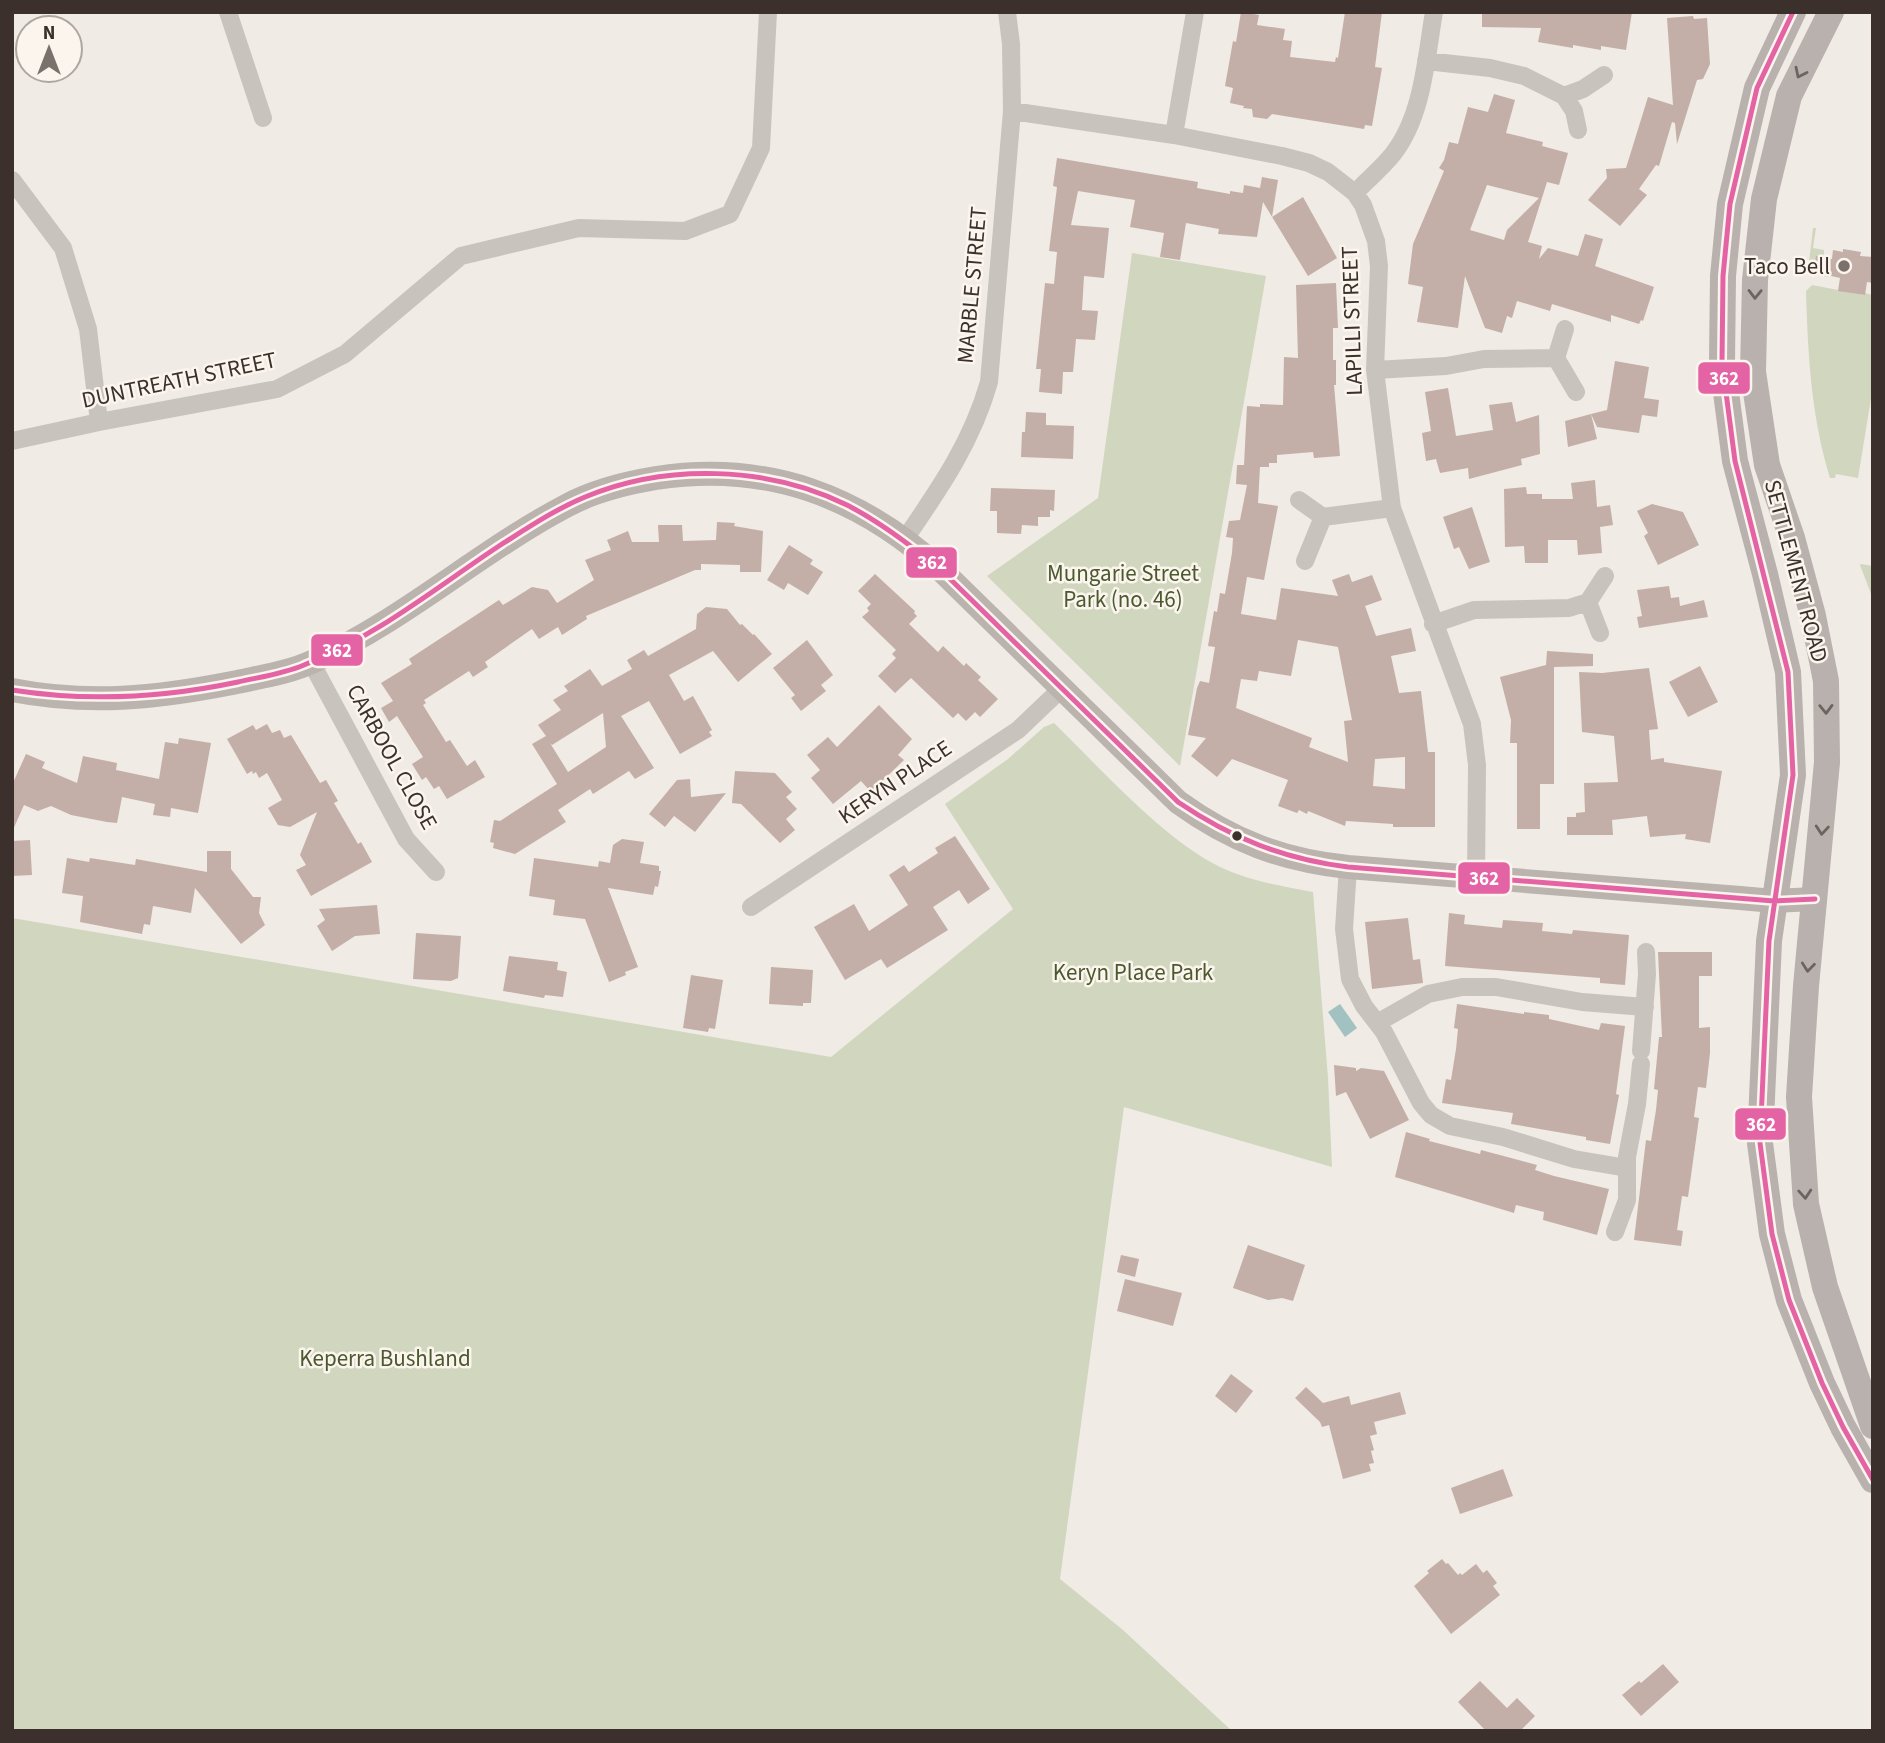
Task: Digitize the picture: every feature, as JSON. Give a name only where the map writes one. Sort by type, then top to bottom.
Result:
[{"type":"main road","name":"SETTLEMENT ROAD","points":[[1793,12],[1757,88],[1730,204],[1723,276],[1722,362],[1735,461],[1788,672],[1793,775],[1774,901],[1765,1005],[1760,1143],[1770,1221],[1783,1281],[1804,1341],[1843,1427],[1873,1480]]},
{"type":"main road","name":"SETTLEMENT ROAD","points":[[1831,12],[1789,96],[1764,199],[1755,280],[1753,372],[1767,466],[1810,603],[1826,681],[1827,762],[1806,986],[1799,1097],[1806,1204],[1825,1287],[1873,1426]]},
{"type":"street","points":[[228,12],[263,118]]},
{"type":"street","name":"DUNTREATH STREET","points":[[12,441],[277,389],[345,354],[461,256],[579,228],[685,231],[730,214],[761,148],[768,12]]},
{"type":"street","name":"MARBLE STREET","points":[[905,540],[945,482],[980,414],[989,382],[1012,111],[1011,44],[1007,12]]},
{"type":"street","points":[[1174,135],[1195,12]]},
{"type":"street","points":[[1355,193],[1393,154],[1406,133],[1415,109],[1434,12]]},
{"type":"street","points":[[1426,61],[1508,71],[1524,76],[1564,96],[1574,111],[1578,130]]},
{"type":"street","points":[[1564,96],[1574,94],[1604,75]]},
{"type":"street","name":"LAPILLI STREET","points":[[1012,111],[1174,135],[1282,156],[1309,163],[1355,193],[1370,222],[1377,253],[1375,370],[1392,508],[1472,724],[1477,765],[1476,877]]},
{"type":"street","points":[[12,180],[63,248],[88,329],[99,422]]},
{"type":"street","points":[[1565,329],[1556,358],[1576,392]]},
{"type":"street","points":[[1375,370],[1446,366],[1484,359],[1556,358]]},
{"type":"street","points":[[12,690],[69,699],[122,700],[254,679],[311,662],[375,627],[566,505],[588,495],[642,480],[725,474],[784,481],[833,497],[880,522],[942,571],[1161,786],[1200,818],[1237,839],[1278,855],[1348,867],[1774,901],[1815,899]]},
{"type":"street","points":[[1299,500],[1324,517],[1392,508]]},
{"type":"street","points":[[1305,561],[1324,517]]},
{"type":"street","points":[[1433,624],[1474,610],[1569,608],[1588,602],[1605,576]]},
{"type":"street","points":[[1588,602],[1600,632]]},
{"type":"street","name":"CARBOOL CLOSE","points":[[311,662],[406,839],[436,872]]},
{"type":"street","name":"KERYN PLACE","points":[[751,907],[1018,730],[1061,689]]},
{"type":"street","points":[[1348,867],[1344,919],[1347,966],[1352,986],[1377,1023],[1421,1103],[1431,1115],[1457,1128],[1503,1137],[1574,1159],[1627,1168]]},
{"type":"street","points":[[1615,1232],[1627,1200],[1627,1168],[1641,1058],[1646,951]]},
{"type":"street","points":[[1377,1023],[1428,994],[1462,987],[1496,987],[1582,1002],[1644,1007]]},
{"type":"green space","points":[[1813,228],[1816,228],[1813,248],[1824,250],[1824,258],[1816,257],[1814,272],[1829,277],[1808,271]]},
{"type":"green space","name":"Mungarie Street Park (no. 46)","points":[[1132,253],[1266,276],[1180,766],[987,576],[1098,498]]},
{"type":"green space","points":[[1812,285],[1873,295],[1873,386],[1858,478],[1836,474],[1835,478],[1830,478],[1824,455],[1809,362],[1806,291]]},
{"type":"green space","points":[[1860,565],[1873,566],[1873,599]]},
{"type":"green space","name":"Keperra Bushland","points":[[1054,723],[1133,801],[1198,855],[1243,876],[1313,892],[1328,1078],[1332,1167],[1124,1107],[1060,1579],[1123,1630],[1232,1731],[12,1731],[12,918],[831,1057],[1013,909],[945,804],[1008,759],[1044,727]]},
{"type":"water","points":[[1340,1004],[1357,1028],[1345,1037],[1328,1012]]},
{"type":"building","points":[[1241,12],[1259,15],[1257,25],[1285,29],[1283,40],[1292,41],[1290,57],[1335,62],[1336,57],[1338,58],[1345,12],[1382,12],[1375,67],[1382,68],[1372,126],[1365,125],[1364,129],[1272,114],[1267,119],[1253,117],[1252,109],[1230,103],[1233,88],[1225,86]]},
{"type":"building","points":[[1482,12],[1632,12],[1626,50],[1601,46],[1601,50],[1538,42],[1541,28],[1482,27]]},
{"type":"building","points":[[1693,16],[1694,19],[1707,18],[1710,64],[1703,79],[1697,80],[1677,144],[1675,123],[1672,122],[1659,166],[1656,165],[1639,189],[1647,195],[1620,226],[1588,200],[1607,178],[1606,169],[1626,168],[1648,97],[1673,105],[1667,18]]},
{"type":"building","points":[[1494,94],[1515,100],[1506,133],[1543,142],[1542,146],[1568,153],[1559,185],[1547,182],[1528,242],[1542,246],[1539,259],[1548,248],[1578,256],[1585,234],[1603,239],[1595,266],[1654,287],[1643,321],[1639,324],[1611,315],[1611,322],[1552,304],[1550,311],[1517,301],[1512,318],[1507,316],[1502,333],[1485,328],[1465,276],[1458,328],[1417,322],[1423,287],[1408,284],[1413,244],[1444,171],[1439,168],[1449,142],[1458,144],[1468,107],[1488,112]],"holes":[[[1487,185],[1539,198],[1507,230],[1504,240],[1470,230]]]},
{"type":"building","points":[[1057,158],[1198,182],[1197,188],[1230,194],[1230,191],[1243,193],[1244,185],[1260,188],[1262,177],[1278,180],[1272,217],[1263,202],[1257,237],[1218,234],[1219,229],[1186,223],[1180,260],[1160,257],[1164,233],[1130,227],[1135,200],[1078,191],[1071,225],[1109,228],[1104,278],[1084,276],[1082,310],[1098,311],[1095,340],[1076,339],[1073,372],[1063,372],[1062,394],[1039,392],[1041,369],[1036,369],[1045,283],[1054,284],[1057,252],[1049,251],[1057,187],[1053,186]]},
{"type":"building","points":[[1303,197],[1337,258],[1308,276],[1272,217]]},
{"type":"building","name":"Taco Bell","points":[[1843,249],[1861,252],[1860,256],[1873,257],[1873,283],[1867,282],[1865,295],[1838,291],[1840,278],[1814,272],[1816,256],[1832,259],[1833,250],[1843,252]]},
{"type":"building","points":[[1336,283],[1338,328],[1333,328],[1333,360],[1336,360],[1334,385],[1340,456],[1314,458],[1313,452],[1277,455],[1277,463],[1260,467],[1258,503],[1278,506],[1264,580],[1247,577],[1241,614],[1276,620],[1281,588],[1338,596],[1332,580],[1349,574],[1352,582],[1372,575],[1382,600],[1365,606],[1376,636],[1411,628],[1416,651],[1391,656],[1399,693],[1421,691],[1428,752],[1435,752],[1435,827],[1393,827],[1393,824],[1346,821],[1345,826],[1308,811],[1307,814],[1299,810],[1297,813],[1278,806],[1288,780],[1232,759],[1217,777],[1191,756],[1206,738],[1188,735],[1197,688],[1200,681],[1209,683],[1215,647],[1208,646],[1214,611],[1217,612],[1220,593],[1225,594],[1232,553],[1233,538],[1226,537],[1229,521],[1240,520],[1247,485],[1236,484],[1237,465],[1244,465],[1247,406],[1283,405],[1284,357],[1298,358],[1296,285]],"holes":[[[1298,640],[1338,647],[1352,720],[1344,721],[1348,762],[1309,747],[1312,738],[1236,708],[1241,679],[1257,681],[1259,671],[1291,676]],[[1405,757],[1405,789],[1373,786],[1375,759]]]},
{"type":"building","points":[[1615,361],[1649,367],[1644,398],[1659,400],[1657,417],[1642,415],[1639,433],[1597,427],[1591,414],[1607,410]]},
{"type":"building","points":[[1448,388],[1456,436],[1493,430],[1489,405],[1512,402],[1516,422],[1539,415],[1540,454],[1521,459],[1522,465],[1469,479],[1468,468],[1440,473],[1436,459],[1426,461],[1422,433],[1431,431],[1425,392]]},
{"type":"building","points":[[1026,412],[1046,413],[1046,425],[1074,426],[1073,459],[1021,457]]},
{"type":"building","points":[[1591,414],[1597,439],[1568,447],[1565,421]]},
{"type":"building","points":[[1595,480],[1597,507],[1610,505],[1613,525],[1600,527],[1602,553],[1578,555],[1577,540],[1548,540],[1548,563],[1525,563],[1524,546],[1505,547],[1504,489],[1526,487],[1527,494],[1542,494],[1542,499],[1573,499],[1571,483]]},
{"type":"building","points":[[991,488],[1055,490],[1054,511],[1050,510],[1050,517],[1038,517],[1038,526],[1022,525],[1021,534],[997,533],[997,511],[990,511]]},
{"type":"building","points":[[1652,504],[1683,512],[1699,545],[1658,565],[1644,536],[1648,533],[1637,511]]},
{"type":"building","points":[[1472,507],[1490,562],[1469,569],[1459,547],[1454,549],[1443,517]]},
{"type":"building","points":[[717,522],[735,523],[734,526],[763,531],[761,572],[740,572],[740,565],[701,564],[701,570],[695,570],[586,616],[587,619],[562,635],[558,627],[539,639],[532,629],[485,662],[488,667],[473,677],[469,671],[424,700],[426,703],[423,705],[446,742],[450,740],[467,766],[475,760],[485,777],[447,799],[439,786],[434,789],[426,777],[422,780],[412,764],[423,757],[397,716],[389,722],[381,708],[393,701],[381,683],[412,664],[409,659],[499,600],[503,605],[532,587],[548,590],[557,603],[594,580],[585,560],[611,550],[607,540],[628,531],[632,542],[659,542],[658,525],[682,525],[683,541],[716,540]]},
{"type":"building","points":[[789,545],[813,560],[810,564],[823,572],[808,595],[788,583],[784,590],[767,580]]},
{"type":"building","points":[[875,574],[915,611],[917,616],[909,624],[938,652],[943,646],[964,666],[966,663],[981,677],[978,680],[998,699],[980,717],[975,712],[966,721],[958,713],[953,718],[911,678],[895,693],[878,676],[896,658],[892,654],[896,650],[862,617],[869,611],[867,608],[871,604],[858,591]]},
{"type":"building","points":[[1669,586],[1671,598],[1679,597],[1680,606],[1704,600],[1708,617],[1639,628],[1637,617],[1642,616],[1637,590]]},
{"type":"building","points":[[706,607],[727,609],[740,625],[754,634],[772,654],[738,682],[713,651],[669,675],[684,701],[693,696],[712,730],[709,732],[712,736],[680,754],[649,701],[621,716],[654,768],[635,779],[629,771],[593,794],[590,789],[558,810],[566,822],[515,854],[493,848],[494,843],[490,842],[494,820],[500,821],[557,784],[532,744],[546,736],[538,725],[561,710],[553,700],[568,691],[564,686],[590,669],[602,686],[632,669],[627,660],[644,650],[648,656],[696,629],[697,614]],"holes":[[[603,713],[606,747],[568,772],[550,743],[552,745]]]},
{"type":"building","points":[[807,640],[833,675],[821,685],[826,691],[801,711],[791,698],[795,695],[773,668]]},
{"type":"building","points":[[1547,651],[1593,654],[1593,666],[1554,667],[1554,784],[1540,784],[1540,829],[1517,829],[1517,743],[1510,743],[1511,720],[1500,677],[1546,665]]},
{"type":"building","points":[[1700,666],[1718,702],[1688,717],[1669,682]]},
{"type":"building","points":[[1649,668],[1658,729],[1649,730],[1651,760],[1664,758],[1664,762],[1722,771],[1710,843],[1685,839],[1686,834],[1650,837],[1647,816],[1612,820],[1613,835],[1567,835],[1567,817],[1576,817],[1576,813],[1585,812],[1584,783],[1618,782],[1614,736],[1582,732],[1579,672],[1602,673]]},
{"type":"building","points":[[879,705],[912,739],[898,755],[904,760],[871,792],[861,781],[833,804],[811,778],[820,770],[807,755],[828,737],[837,747]]},
{"type":"building","points":[[267,724],[272,733],[280,730],[284,738],[291,735],[320,783],[326,780],[338,801],[334,803],[372,862],[311,896],[296,870],[306,865],[300,855],[317,812],[290,827],[278,825],[268,808],[282,800],[267,773],[259,778],[256,772],[247,774],[227,739],[253,725],[256,730]]},
{"type":"building","points":[[179,738],[211,743],[198,813],[171,808],[170,817],[153,815],[155,804],[122,797],[117,823],[71,815],[51,806],[38,811],[24,805],[12,832],[12,785],[26,754],[45,762],[42,768],[77,783],[83,756],[117,763],[116,770],[159,779],[165,742],[178,744]]},
{"type":"building","points":[[735,771],[775,773],[792,792],[786,797],[797,809],[786,819],[795,830],[780,843],[741,804],[732,803]]},
{"type":"building","points":[[690,779],[691,797],[726,793],[695,832],[674,816],[665,827],[649,814],[677,780]]},
{"type":"building","points":[[955,836],[990,889],[968,904],[959,890],[933,907],[948,930],[887,968],[881,959],[845,980],[814,927],[854,904],[869,931],[908,905],[889,875],[904,865],[909,872],[938,853],[935,848]]},
{"type":"building","points":[[622,839],[644,842],[640,863],[659,866],[661,871],[658,887],[655,886],[653,895],[608,888],[638,967],[609,982],[585,919],[553,915],[555,900],[529,896],[534,858],[598,867],[599,861],[610,863],[613,845]]},
{"type":"building","points":[[30,840],[32,875],[12,876],[12,841]]},
{"type":"building","points":[[207,851],[231,851],[231,869],[253,897],[261,897],[259,913],[265,925],[241,944],[195,888],[191,913],[153,906],[150,925],[144,924],[142,934],[80,922],[83,896],[62,893],[67,858],[89,862],[90,858],[135,865],[136,859],[207,872]]},
{"type":"building","points":[[377,905],[380,934],[355,936],[332,951],[317,926],[325,920],[319,909]]},
{"type":"building","points":[[1449,913],[1465,915],[1464,924],[1502,928],[1503,920],[1543,923],[1542,931],[1572,934],[1573,930],[1629,935],[1625,985],[1600,983],[1600,978],[1445,966]]},
{"type":"building","points":[[1408,918],[1413,960],[1420,959],[1423,983],[1372,989],[1365,922]]},
{"type":"building","points":[[416,933],[461,936],[458,978],[451,981],[413,979]]},
{"type":"building","points":[[1658,952],[1712,952],[1712,976],[1699,976],[1699,1028],[1710,1027],[1710,1053],[1706,1088],[1698,1087],[1694,1117],[1699,1118],[1688,1197],[1682,1196],[1677,1230],[1683,1231],[1681,1246],[1634,1240],[1646,1140],[1651,1141],[1658,1090],[1654,1089],[1659,1037],[1662,1037]]},
{"type":"building","points":[[509,956],[558,962],[557,970],[567,972],[563,997],[545,995],[544,998],[503,991]]},
{"type":"building","points":[[771,967],[813,970],[811,1003],[803,1003],[803,1006],[769,1004]]},
{"type":"building","points":[[691,975],[723,980],[715,1029],[709,1028],[708,1032],[683,1028]]},
{"type":"building","points":[[1457,1004],[1549,1015],[1549,1019],[1599,1030],[1601,1023],[1625,1026],[1616,1094],[1619,1095],[1610,1144],[1586,1140],[1586,1137],[1511,1124],[1513,1113],[1442,1103],[1446,1079],[1451,1080],[1456,1049],[1458,1029],[1454,1028]]},
{"type":"building","points":[[1334,1065],[1356,1068],[1356,1071],[1361,1068],[1384,1071],[1409,1120],[1370,1139],[1346,1092],[1336,1096]]},
{"type":"building","points":[[1406,1132],[1480,1154],[1481,1150],[1537,1165],[1535,1170],[1609,1189],[1597,1235],[1543,1220],[1544,1212],[1516,1205],[1514,1213],[1395,1177]]},
{"type":"building","points":[[1248,1245],[1305,1265],[1293,1301],[1282,1298],[1268,1300],[1233,1288]]},
{"type":"building","points":[[1121,1255],[1139,1259],[1135,1277],[1117,1272]]},
{"type":"building","points":[[1125,1279],[1182,1293],[1173,1326],[1117,1311]]},
{"type":"building","points":[[1231,1374],[1253,1391],[1236,1413],[1215,1396]]},
{"type":"building","points":[[1306,1387],[1323,1403],[1349,1396],[1351,1405],[1400,1392],[1406,1414],[1374,1422],[1377,1434],[1370,1436],[1374,1450],[1371,1451],[1374,1463],[1369,1464],[1371,1471],[1343,1479],[1329,1425],[1322,1427],[1295,1398]]},
{"type":"building","points":[[1503,1469],[1513,1496],[1460,1514],[1451,1488]]},
{"type":"building","points":[[1442,1559],[1458,1575],[1476,1564],[1483,1573],[1487,1570],[1497,1583],[1493,1586],[1500,1595],[1451,1634],[1414,1586]]},
{"type":"building","points":[[1663,1664],[1679,1682],[1641,1716],[1622,1695]]},
{"type":"building","points":[[1480,1681],[1507,1708],[1517,1698],[1535,1716],[1520,1731],[1486,1731],[1458,1702]]},
{"type":"transit line","name":"362","points":[[1793,12],[1757,88],[1730,204],[1723,276],[1722,362],[1735,461],[1788,672],[1793,775],[1769,941],[1760,1143],[1772,1234],[1789,1300],[1822,1383],[1873,1480]]},
{"type":"transit line","name":"362","points":[[12,690],[97,697],[153,695],[210,687],[288,671],[356,640],[406,610],[522,531],[585,497],[649,478],[683,474],[751,476],[816,492],[847,505],[896,535],[942,571],[1178,802],[1218,826],[1259,845],[1302,859],[1348,867],[1774,901],[1815,899]]},
{"type":"place","name":"Taco Bell","points":[[1844,266]]},
{"type":"park label","name":"Keryn Place Park","points":[[1133,972]]}]
